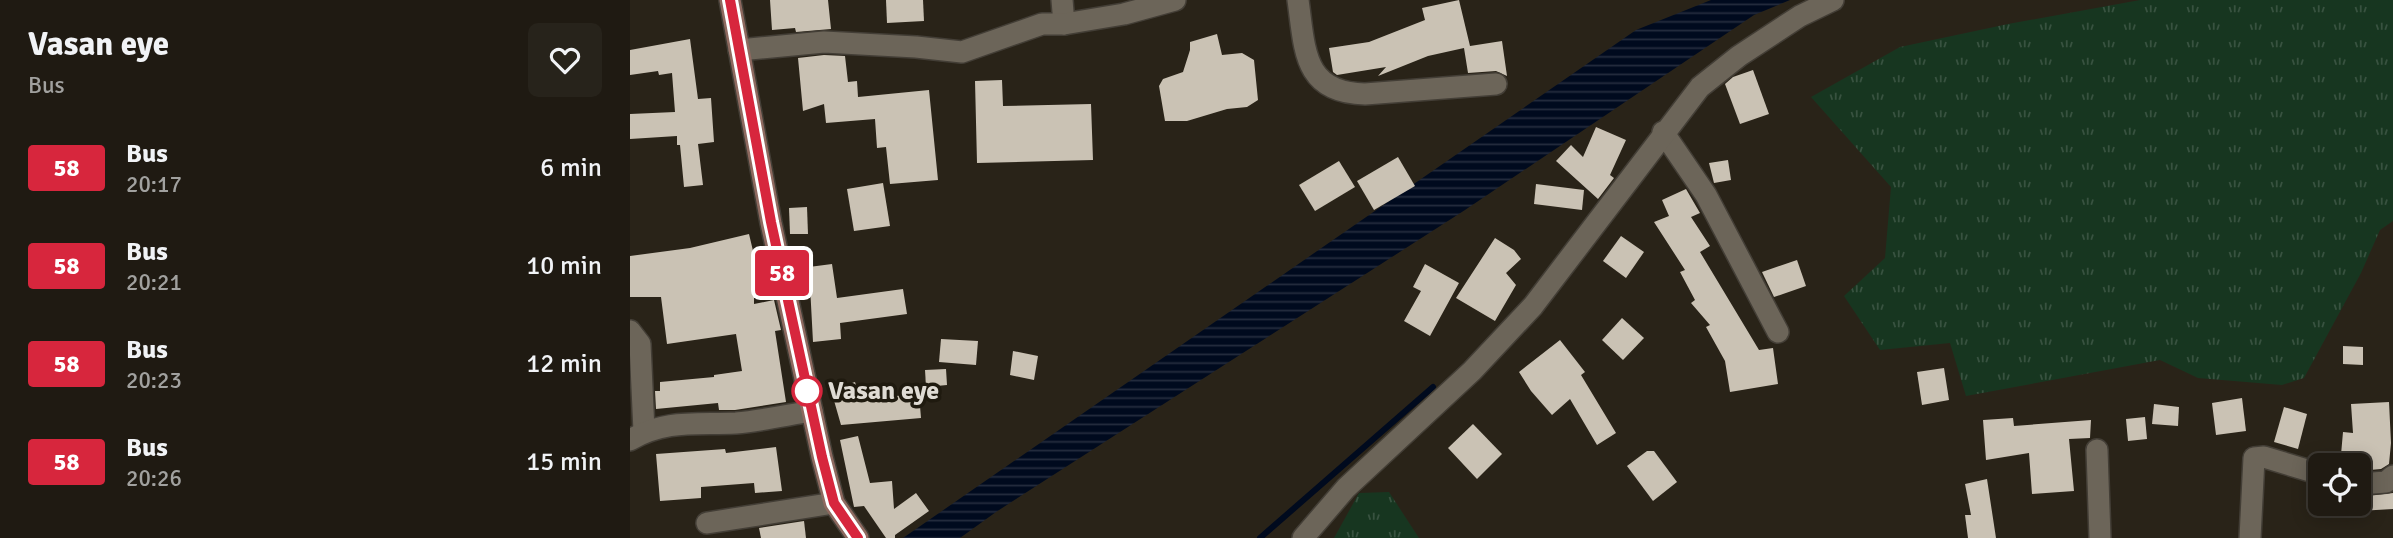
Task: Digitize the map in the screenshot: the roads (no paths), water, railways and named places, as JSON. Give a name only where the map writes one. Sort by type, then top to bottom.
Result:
[{"type":"main road","points":[[730,0],[771,222],[812,411],[834,503],[858,538]]},
{"type":"street","points":[[1062,0],[1064,24]]},
{"type":"street","points":[[739,50],[824,42],[962,52],[1042,24],[1064,24],[1124,14],[1175,0]]},
{"type":"street","points":[[1298,0],[1304,45],[1310,64],[1317,77],[1329,89],[1345,94],[1365,94],[1496,84]]},
{"type":"street","points":[[1304,538],[1346,488],[1472,371],[1533,306],[1663,132],[1700,87],[1739,56],[1780,29],[1833,0]]},
{"type":"street","points":[[1663,132],[1706,195],[1778,332]]},
{"type":"street","points":[[630,331],[640,344],[637,436],[691,422],[737,423],[812,411]]},
{"type":"street","points":[[2097,450],[2100,538]]},
{"type":"street","points":[[2250,538],[2253,458],[2263,457],[2308,470]]},
{"type":"street","points":[[2371,483],[2386,482],[2393,476]]},
{"type":"street","points":[[707,523],[834,503]]},
{"type":"water","points":[[1711,0],[1790,0],[1754,15],[1465,210],[996,512],[960,538],[903,538],[1636,30]]},
{"type":"waterway","points":[[1260,538],[1433,387]]},
{"type":"place","name":"Vasan eye","points":[[807,391]]}]
